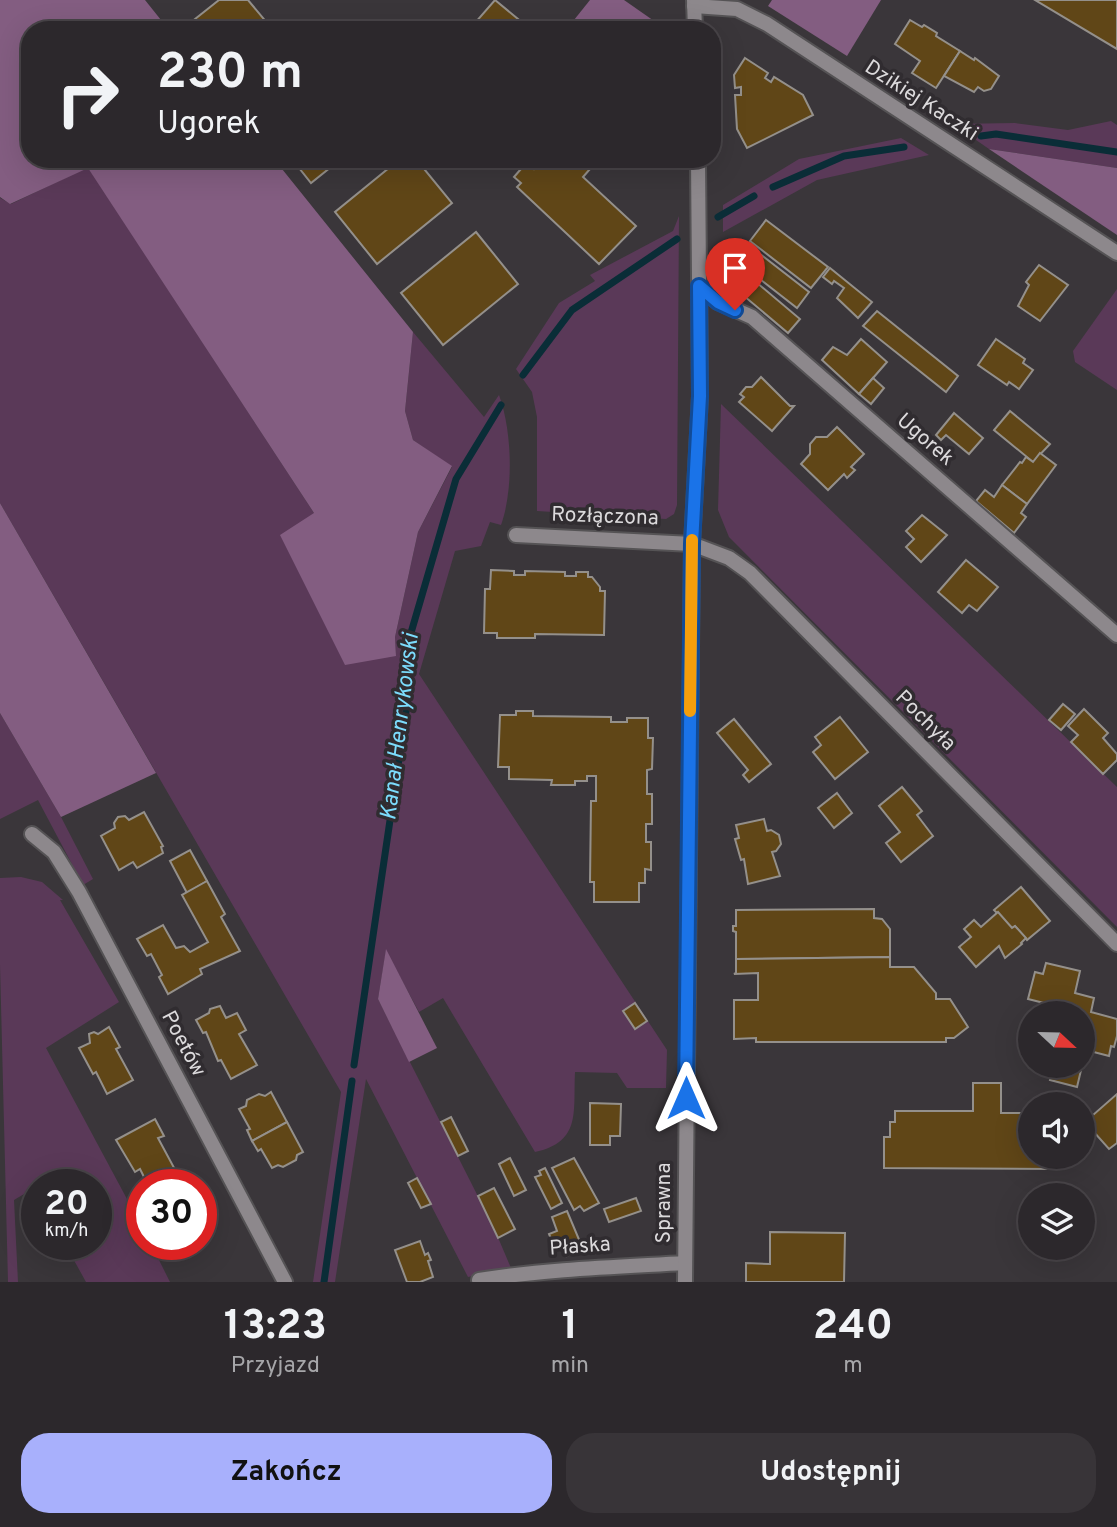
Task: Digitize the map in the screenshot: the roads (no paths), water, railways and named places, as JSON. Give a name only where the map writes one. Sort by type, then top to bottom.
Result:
[{"type":"street","points":[[694,3],[695,21]]},
{"type":"street","name":"Dzikiej Kaczki","points":[[694,3],[737,9],[767,24],[1117,253]]},
{"type":"street","name":"Sprawna","points":[[685,1282],[692,544],[700,396],[698,168]]},
{"type":"street","name":"Ugorek","points":[[699,286],[718,302],[752,317],[1117,635]]},
{"type":"street","name":"Rozłączona","points":[[516,535],[692,544]]},
{"type":"street","name":"Pochyła","points":[[692,544],[729,558],[750,573],[1117,944]]},
{"type":"street","name":"Poetów","points":[[32,834],[54,852],[79,892],[285,1282]]},
{"type":"street","name":"Płaska","points":[[479,1280],[566,1269],[685,1263]]},
{"type":"waterway","name":"Kanał Henrykowski","points":[[981,136],[996,134],[1117,152]]},
{"type":"waterway","name":"Kanał Henrykowski","points":[[773,187],[844,156],[904,147]]},
{"type":"waterway","points":[[718,217],[754,196]]},
{"type":"waterway","name":"Kanał Henrykowski","points":[[523,375],[572,310],[677,239]]},
{"type":"waterway","name":"Kanał Henrykowski","points":[[354,1065],[408,698],[408,643],[456,479],[501,405]]},
{"type":"waterway","name":"Kanał Henrykowski","points":[[324,1282],[352,1081]]}]
